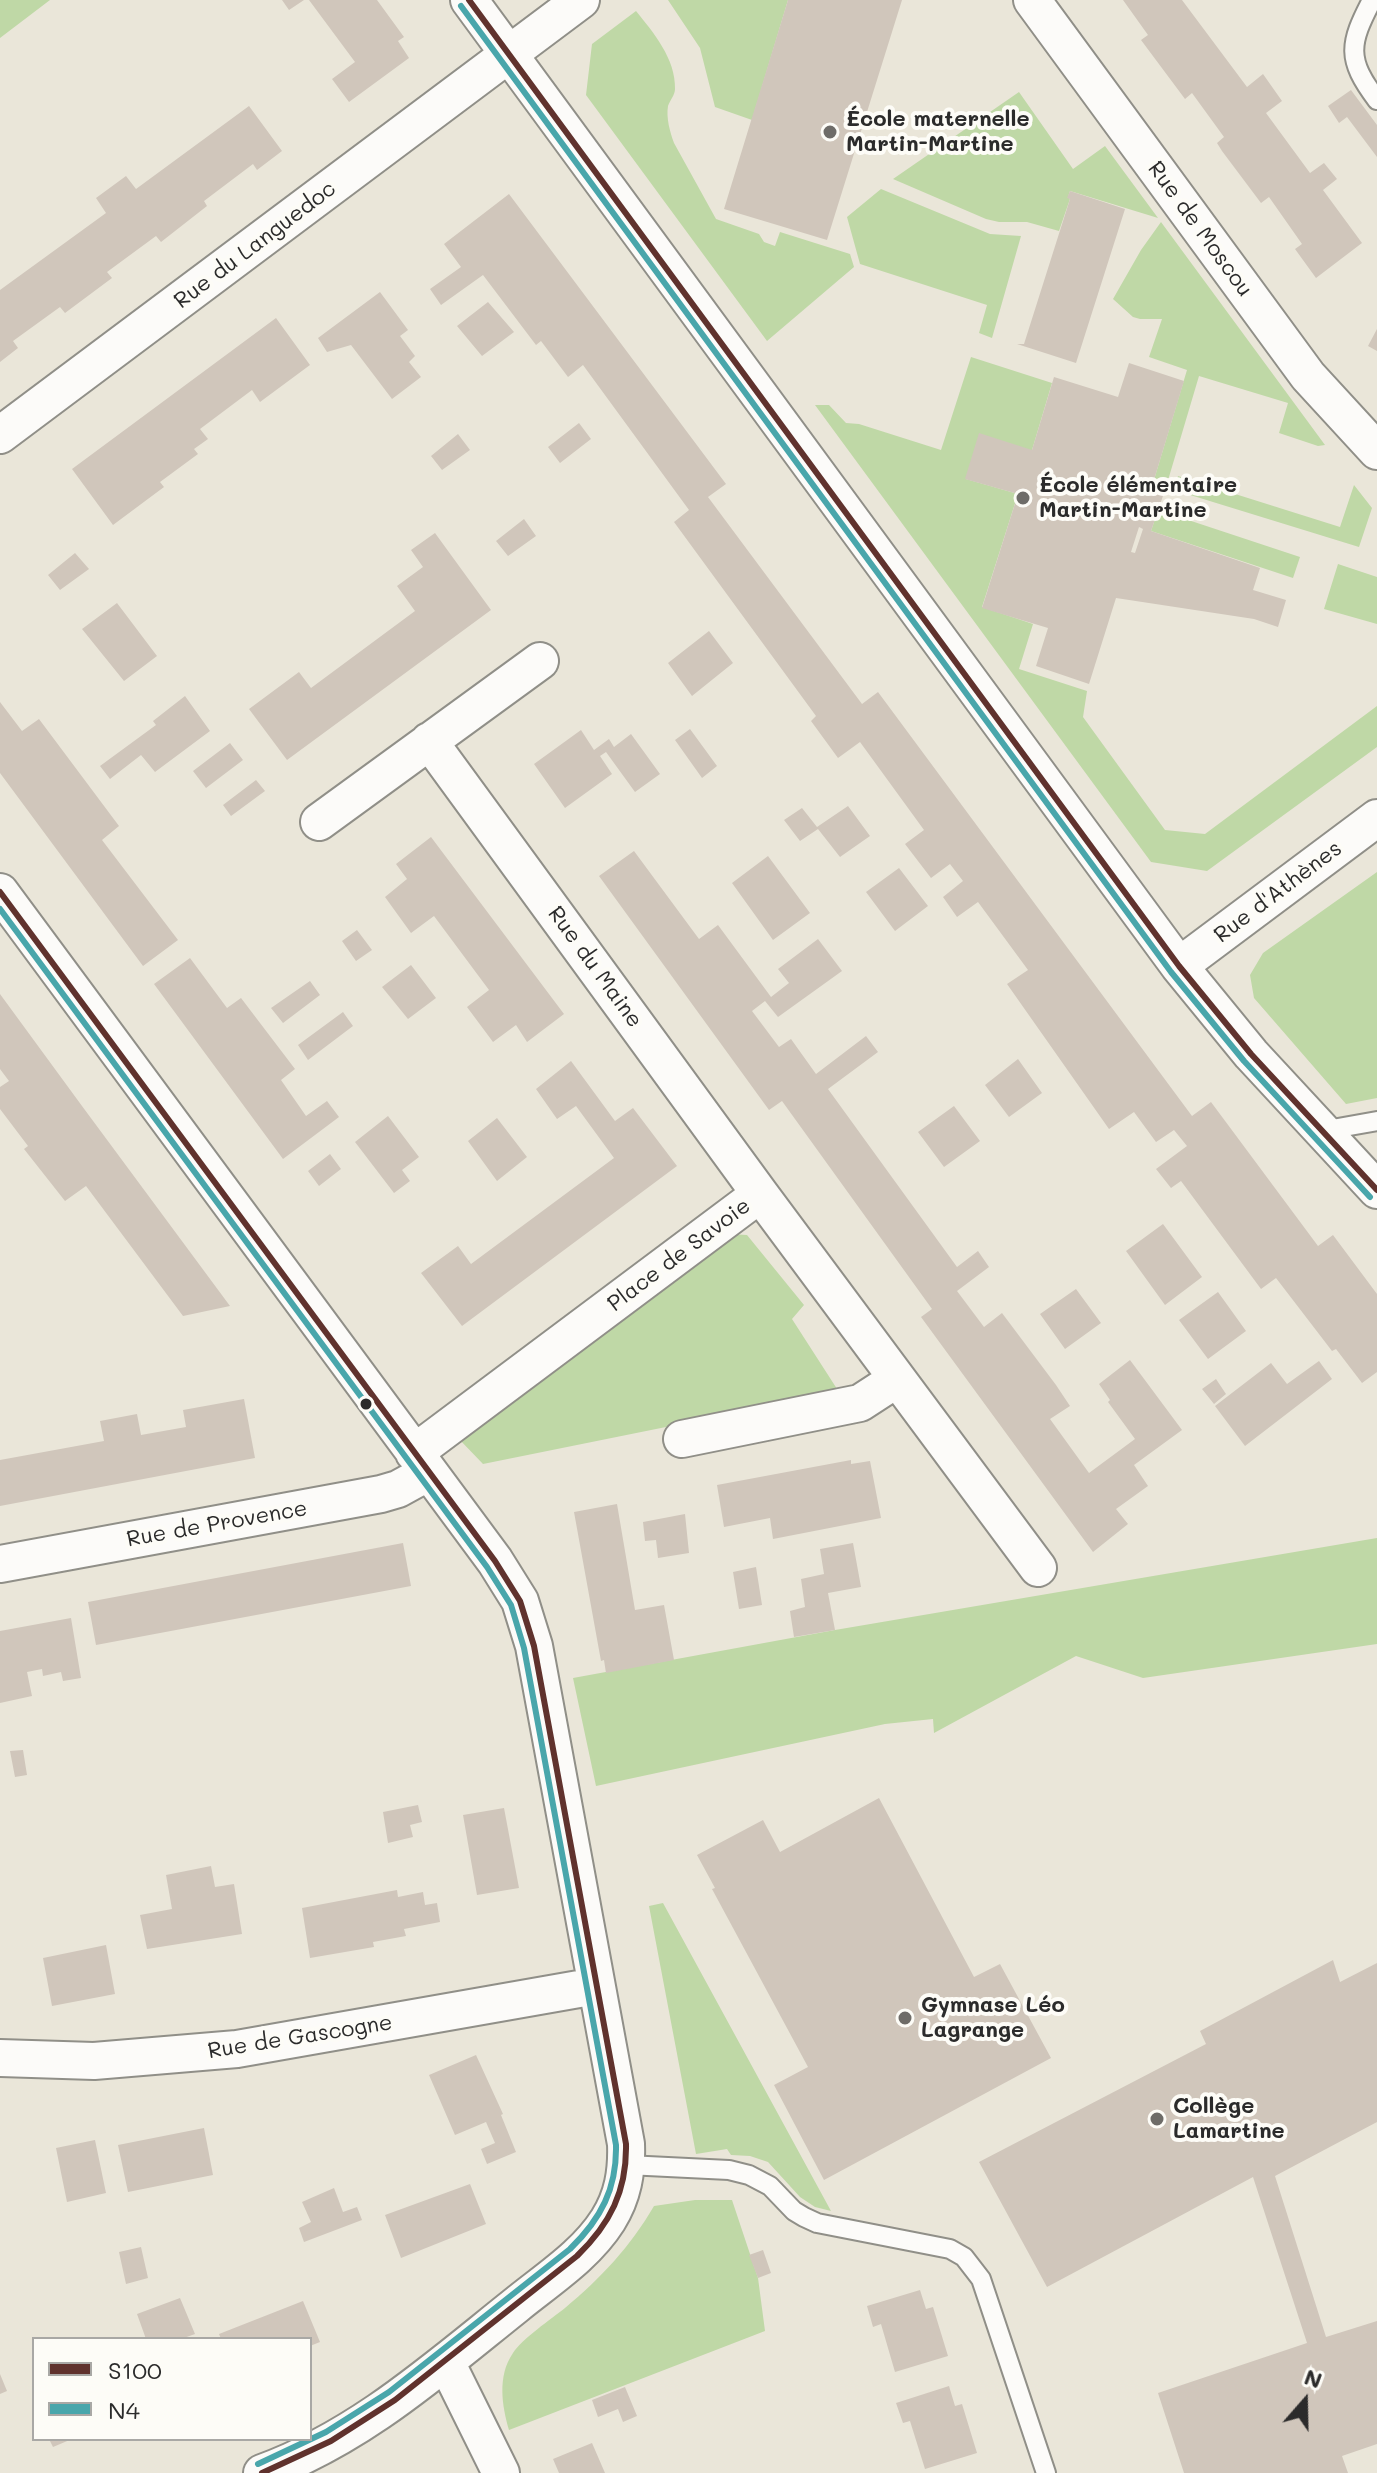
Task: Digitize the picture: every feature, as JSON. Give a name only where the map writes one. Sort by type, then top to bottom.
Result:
[{"type":"street","points":[[469,0],[1179,966],[1251,1054],[1375,1185]]},
{"type":"street","name":"Rue du Languedoc","points":[[0,435],[581,0]]},
{"type":"street","name":"Rue de Moscou","points":[[1032,0],[1308,376],[1377,451]]},
{"type":"street","points":[[319,822],[540,661]]},
{"type":"street","name":"Rue du Maine","points":[[429,741],[760,1194]]},
{"type":"street","name":"Rue d'Athènes","points":[[1179,966],[1377,818]]},
{"type":"street","points":[[0,892],[509,1581],[528,1625],[626,2144],[625,2183],[610,2218],[579,2255],[446,2362],[363,2422],[292,2462],[262,2473]]},
{"type":"street","name":"Place de Savoie","points":[[422,1463],[760,1194],[1038,1568]]},
{"type":"street","points":[[682,1439],[860,1403],[897,1379]]},
{"type":"street","name":"Rue de Provence","points":[[0,1564],[381,1494],[398,1489],[422,1463]]},
{"type":"street","name":"Rue de Gascogne","points":[[0,2058],[94,2061],[201,2054],[269,2045],[596,1986]]},
{"type":"street","points":[[446,2362],[501,2473]]},
{"type":"lane","points":[[1372,0],[1361,21],[1353,60],[1360,77],[1377,100]]},
{"type":"lane","points":[[1321,1131],[1377,1121]]},
{"type":"lane","points":[[627,2165],[740,2173],[770,2186],[794,2211],[817,2223],[935,2244],[964,2257],[981,2279],[1046,2473]]},
{"type":"green space","points":[[0,0],[50,0],[0,38]]},
{"type":"green space","points":[[668,0],[788,0],[752,120],[715,107],[700,48]]},
{"type":"green space","points":[[636,11],[662,47],[672,67],[675,89],[668,106],[671,134],[716,219],[759,234],[764,242],[775,246],[780,232],[850,254],[854,267],[767,341],[586,95],[592,44]]},
{"type":"green space","points":[[1019,92],[1073,169],[1105,146],[1158,218],[1070,191],[1059,231],[1027,222],[986,219],[893,179]]},
{"type":"green space","points":[[881,189],[990,234],[1021,236],[992,338],[979,333],[987,305],[860,264],[847,217]]},
{"type":"green space","points":[[1161,222],[1325,445],[1318,446],[1279,433],[1288,403],[1199,376],[1166,487],[1153,483],[1187,370],[1149,357],[1162,319],[1133,317],[1113,299]]},
{"type":"green space","points":[[971,357],[1052,383],[1032,450],[966,479],[1018,494],[982,607],[1033,624],[1019,669],[1087,691],[1083,717],[1165,830],[1205,834],[1377,706],[1377,747],[1207,871],[1151,862],[815,405],[829,405],[846,423],[859,424],[941,450]]},
{"type":"green space","points":[[1178,476],[1340,527],[1354,485],[1372,508],[1359,547],[1174,490]]},
{"type":"green space","points":[[1158,510],[1300,557],[1293,578],[1151,531]]},
{"type":"green space","points":[[1338,564],[1377,577],[1377,624],[1324,609]]},
{"type":"green space","points":[[1377,872],[1377,1098],[1346,1104],[1254,998],[1250,975],[1263,953]]},
{"type":"green space","points":[[729,1234],[747,1235],[804,1305],[792,1319],[839,1392],[483,1464],[458,1438]]},
{"type":"green space","points":[[1377,1538],[1377,1644],[1143,1678],[1076,1656],[934,1733],[933,1719],[885,1724],[596,1786],[573,1678]]},
{"type":"green space","points":[[663,1903],[831,2211],[815,2207],[800,2197],[768,2162],[750,2156],[731,2155],[727,2149],[696,2154],[649,1906]]},
{"type":"green space","points":[[695,2200],[732,2200],[758,2278],[765,2331],[509,2430],[504,2411],[503,2381],[508,2362],[517,2347],[603,2273],[635,2235],[654,2206]]},
{"type":"building","points":[[282,0],[304,0],[289,10]]},
{"type":"building","points":[[309,0],[377,0],[404,37],[398,41],[409,58],[349,102],[332,79],[355,62]]},
{"type":"building","points":[[788,0],[902,0],[827,240],[724,209]]},
{"type":"building","points":[[1123,0],[1182,0],[1247,87],[1263,74],[1282,101],[1266,113],[1310,173],[1324,163],[1337,179],[1323,190],[1362,243],[1316,278],[1295,249],[1302,244],[1269,197],[1261,203],[1222,151],[1217,143],[1224,137],[1192,93],[1185,99],[1141,40],[1148,35]]},
{"type":"building","points":[[1351,90],[1377,125],[1377,157],[1347,117],[1339,123],[1328,106]]},
{"type":"building","points":[[249,106],[282,151],[257,170],[253,164],[204,201],[207,206],[161,242],[156,236],[107,272],[112,278],[65,313],[60,307],[13,341],[18,348],[0,362],[0,290],[106,213],[96,198],[126,176],[136,189]]},
{"type":"building","points":[[1070,191],[1125,209],[1076,363],[1017,344],[1024,344]]},
{"type":"building","points":[[509,194],[726,484],[708,497],[862,704],[878,692],[1192,1116],[1211,1102],[1318,1246],[1333,1235],[1377,1294],[1377,1372],[1362,1383],[1336,1349],[1332,1351],[1276,1278],[1261,1289],[1181,1181],[1171,1188],[1156,1169],[1187,1146],[1174,1130],[1156,1142],[1134,1112],[1109,1129],[1007,984],[1028,970],[978,902],[957,917],[943,897],[963,881],[950,864],[931,878],[905,844],[924,830],[860,742],[838,758],[811,721],[816,716],[674,522],[689,510],[583,365],[568,377],[541,341],[536,345],[483,275],[441,305],[430,289],[461,267],[444,244]]},
{"type":"building","points":[[380,292],[408,330],[400,336],[415,356],[409,362],[421,377],[392,399],[351,345],[327,352],[318,338]]},
{"type":"building","points":[[488,302],[514,332],[482,356],[457,326]]},
{"type":"building","points":[[276,318],[310,365],[260,402],[252,390],[200,429],[208,439],[194,449],[198,454],[160,482],[164,487],[113,525],[72,469]]},
{"type":"building","points":[[1377,329],[1377,351],[1368,346]]},
{"type":"building","points":[[1129,363],[1184,381],[1153,483],[1166,487],[1151,531],[1260,568],[1253,590],[1286,600],[1278,627],[1254,619],[1116,598],[1089,684],[1036,666],[1048,628],[982,608],[1018,494],[965,479],[979,433],[1032,450],[1054,377],[1118,397]],"holes":[[[1139,527],[1143,529],[1135,553],[1131,552]]]},
{"type":"building","points":[[579,423],[591,439],[560,463],[548,447]]},
{"type":"building","points":[[458,434],[470,450],[442,470],[431,456]]},
{"type":"building","points":[[524,519],[536,536],[508,556],[496,541]]},
{"type":"building","points":[[435,533],[491,610],[287,760],[249,709],[299,672],[311,688],[415,611],[397,586],[423,567],[411,550]]},
{"type":"building","points":[[75,553],[89,569],[60,590],[48,575]]},
{"type":"building","points":[[117,603],[157,656],[124,681],[82,629]]},
{"type":"building","points":[[709,631],[733,663],[692,696],[668,663]]},
{"type":"building","points":[[185,696],[210,731],[155,772],[141,755],[110,779],[100,766],[156,725],[153,721]]},
{"type":"building","points":[[0,702],[22,731],[39,719],[119,826],[102,840],[178,940],[143,966],[0,773]]},
{"type":"building","points":[[690,729],[717,766],[702,778],[675,740]]},
{"type":"building","points":[[581,730],[594,750],[609,739],[614,747],[631,734],[660,774],[635,792],[606,752],[600,756],[612,774],[565,808],[534,764]]},
{"type":"building","points":[[230,743],[243,760],[206,788],[193,771]]},
{"type":"building","points":[[256,780],[265,791],[231,816],[223,805]]},
{"type":"building","points":[[848,806],[870,836],[840,857],[818,829],[800,841],[784,820],[802,808],[817,827]]},
{"type":"building","points":[[431,837],[564,1014],[527,1042],[516,1025],[493,1042],[467,1007],[489,990],[434,916],[411,933],[385,897],[407,879],[396,864]]},
{"type":"building","points":[[634,851],[699,939],[718,925],[771,997],[789,983],[778,969],[818,939],[842,971],[778,1017],[765,1001],[752,1011],[779,1047],[791,1039],[816,1074],[866,1036],[878,1052],[828,1089],[957,1267],[978,1251],[989,1267],[957,1291],[984,1327],[1002,1313],[1056,1385],[1070,1406],[1050,1419],[1089,1473],[1135,1439],[1099,1384],[1130,1360],[1182,1430],[1134,1465],[1148,1486],[1116,1509],[1128,1524],[1093,1552],[921,1317],[932,1309],[782,1101],[769,1110],[599,876]]},
{"type":"building","points":[[768,856],[810,913],[773,940],[732,883]]},
{"type":"building","points":[[899,868],[928,906],[895,931],[866,892]]},
{"type":"building","points":[[357,930],[372,950],[356,961],[342,941]]},
{"type":"building","points":[[190,958],[227,1008],[241,998],[295,1069],[281,1080],[306,1116],[327,1101],[339,1117],[283,1159],[154,984]]},
{"type":"building","points":[[411,965],[436,998],[408,1019],[382,987]]},
{"type":"building","points":[[310,981],[320,995],[283,1023],[271,1008]]},
{"type":"building","points":[[0,994],[230,1306],[183,1316],[86,1186],[65,1201],[24,1149],[28,1146],[0,1109],[0,1087],[9,1081],[0,1069]]},
{"type":"building","points":[[343,1012],[353,1026],[308,1060],[298,1045]]},
{"type":"building","points":[[1018,1059],[1042,1093],[1009,1117],[985,1085]]},
{"type":"building","points":[[571,1061],[615,1121],[633,1108],[677,1166],[462,1326],[421,1273],[458,1246],[471,1264],[614,1158],[576,1106],[557,1119],[536,1089]]},
{"type":"building","points":[[954,1106],[980,1141],[944,1167],[918,1132]]},
{"type":"building","points":[[388,1116],[419,1157],[402,1170],[410,1181],[394,1193],[355,1142]]},
{"type":"building","points":[[497,1118],[527,1157],[497,1181],[468,1141]]},
{"type":"building","points":[[330,1154],[341,1169],[319,1186],[308,1171]]},
{"type":"building","points":[[1163,1224],[1202,1277],[1165,1305],[1126,1251]]},
{"type":"building","points":[[1076,1289],[1101,1323],[1065,1349],[1040,1314]]},
{"type":"building","points":[[1218,1292],[1246,1331],[1208,1359],[1179,1320]]},
{"type":"building","points":[[1319,1361],[1332,1379],[1245,1446],[1215,1406],[1271,1363],[1287,1384]]},
{"type":"building","points":[[1216,1379],[1226,1394],[1214,1404],[1202,1389]]},
{"type":"building","points":[[244,1399],[255,1458],[0,1506],[0,1460],[104,1441],[100,1421],[137,1414],[141,1435],[186,1427],[183,1410]]},
{"type":"building","points":[[851,1460],[851,1464],[870,1461],[881,1518],[773,1539],[770,1518],[724,1527],[717,1485]]},
{"type":"building","points":[[617,1504],[635,1610],[664,1605],[674,1660],[606,1673],[604,1660],[601,1661],[574,1512]]},
{"type":"building","points":[[685,1514],[689,1553],[658,1558],[656,1540],[645,1541],[643,1522]]},
{"type":"building","points":[[403,1543],[411,1586],[96,1645],[88,1602]]},
{"type":"building","points":[[853,1543],[861,1587],[828,1593],[835,1630],[794,1637],[790,1611],[805,1607],[801,1579],[824,1574],[820,1549]]},
{"type":"building","points":[[756,1567],[762,1605],[739,1609],[733,1572]]},
{"type":"building","points":[[71,1618],[81,1678],[63,1681],[61,1672],[43,1676],[42,1669],[27,1672],[32,1696],[0,1703],[0,1631]]},
{"type":"building","points":[[23,1750],[27,1775],[15,1777],[10,1751]]},
{"type":"building","name":"Gymnase Léo Lagrange","points":[[879,1798],[974,1977],[1000,1964],[1051,2058],[824,2180],[774,2085],[808,2067],[712,1889],[715,1888],[697,1855],[763,1820],[780,1852]]},
{"type":"building","points":[[418,1805],[422,1822],[410,1825],[413,1837],[388,1843],[383,1812]]},
{"type":"building","points":[[504,1808],[519,1888],[477,1895],[463,1815]]},
{"type":"building","points":[[211,1866],[215,1887],[234,1884],[242,1934],[147,1949],[140,1915],[172,1909],[166,1875]]},
{"type":"building","points":[[397,1890],[398,1897],[423,1892],[425,1905],[437,1903],[440,1922],[404,1929],[406,1936],[373,1942],[374,1947],[310,1958],[302,1908]]},
{"type":"building","points":[[106,1945],[115,1994],[52,2006],[43,1958]]},
{"type":"building","points":[[1333,1960],[1340,1982],[1377,1963],[1377,2122],[1275,2176],[1326,2337],[1377,2321],[1377,2444],[1342,2456],[1348,2473],[1184,2473],[1158,2393],[1307,2343],[1253,2177],[1047,2287],[979,2162],[1206,2044],[1200,2031]]},
{"type":"building","points":[[476,2055],[503,2114],[516,2152],[487,2164],[481,2149],[495,2143],[486,2122],[455,2135],[429,2075]]},
{"type":"building","points":[[204,2128],[213,2175],[128,2192],[118,2145]]},
{"type":"building","points":[[95,2140],[106,2193],[67,2202],[56,2148]]},
{"type":"building","points":[[470,2184],[486,2224],[401,2258],[385,2215]]},
{"type":"building","points":[[334,2188],[343,2212],[357,2207],[362,2220],[304,2242],[299,2228],[311,2222],[302,2202]]},
{"type":"building","points":[[141,2247],[148,2278],[126,2284],[119,2252]]},
{"type":"building","points":[[763,2250],[771,2273],[758,2278],[749,2255]]},
{"type":"building","points":[[920,2290],[926,2309],[933,2307],[948,2356],[895,2372],[881,2324],[873,2327],[867,2306]]},
{"type":"building","points":[[180,2298],[195,2334],[187,2337],[145,2337],[137,2314]]},
{"type":"building","points":[[303,2301],[320,2342],[312,2345],[312,2337],[220,2337],[219,2334]]},
{"type":"building","points":[[0,2374],[7,2391],[0,2394]]},
{"type":"building","points":[[949,2386],[955,2406],[962,2404],[977,2453],[925,2469],[910,2421],[903,2423],[896,2403]]},
{"type":"building","points":[[625,2387],[637,2416],[623,2422],[618,2409],[598,2417],[592,2400]]},
{"type":"building","points":[[50,2441],[67,2441],[53,2447]]},
{"type":"building","points":[[592,2443],[605,2473],[559,2473],[553,2459]]},
{"type":"transit line","name":"S100","points":[[469,0],[1179,966],[1251,1054],[1377,1190]]},
{"type":"transit line","name":"N4","points":[[461,6],[1171,972],[1244,1061],[1370,1197]]},
{"type":"transit line","name":"S100","points":[[0,892],[495,1561],[520,1601],[534,1646],[626,2144],[623,2177],[614,2206],[599,2232],[577,2256],[395,2400],[331,2441],[262,2473]]},
{"type":"transit line","name":"N4","points":[[0,909],[487,1567],[511,1605],[524,1648],[616,2145],[614,2175],[598,2214],[570,2249],[389,2392],[312,2439]]},
{"type":"transit line","name":"N4","points":[[258,2464],[307,2441]]},
{"type":"place","name":"École maternelle Martin-Martine","points":[[830,132]]},
{"type":"place","name":"École élémentaire Martin-Martine","points":[[1023,498]]},
{"type":"place","name":"Gymnase Léo Lagrange","points":[[905,2018]]},
{"type":"place","name":"Collège Lamartine","points":[[1157,2119]]}]
